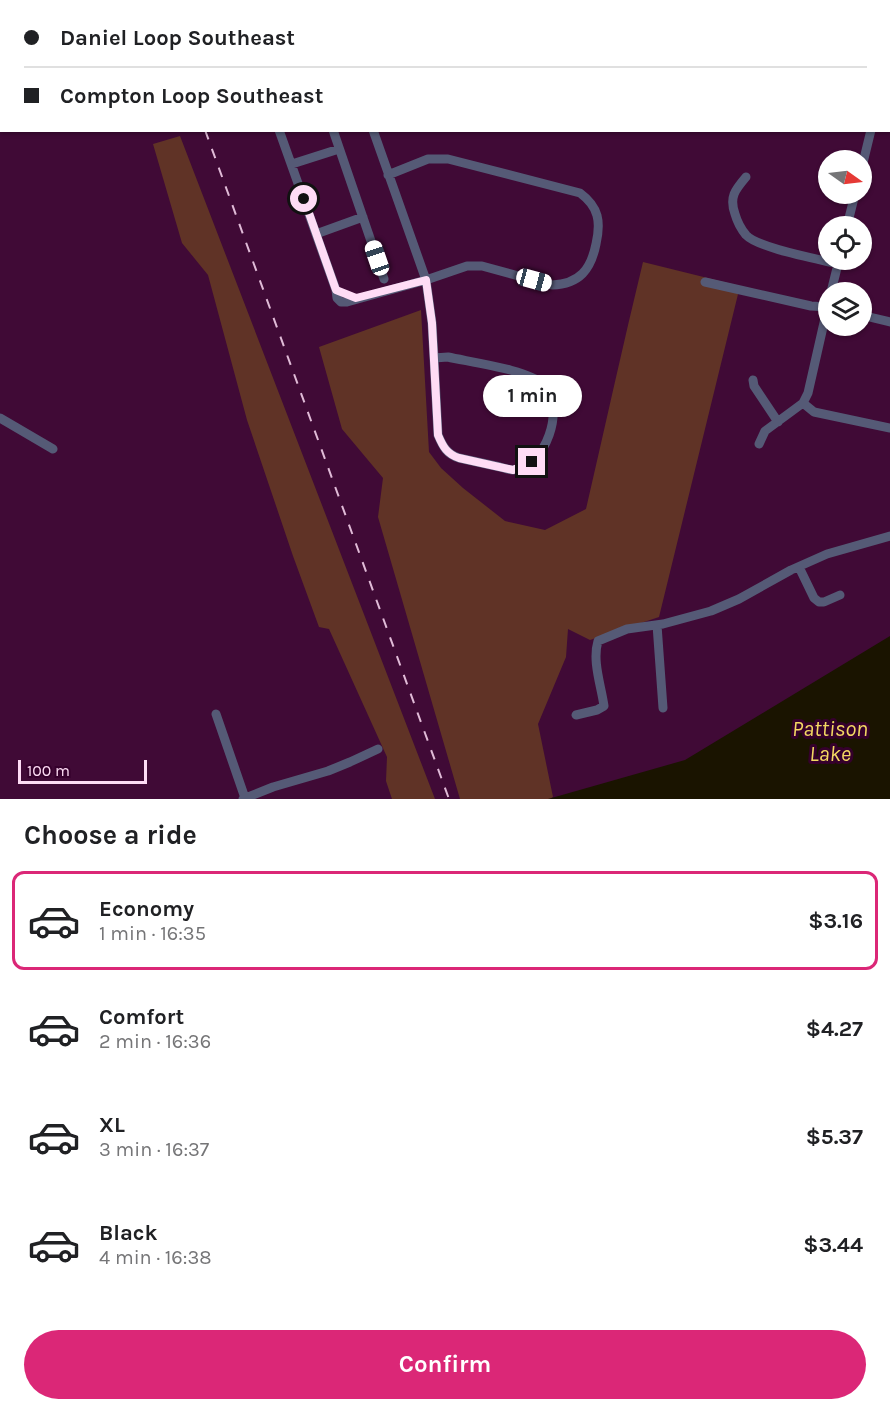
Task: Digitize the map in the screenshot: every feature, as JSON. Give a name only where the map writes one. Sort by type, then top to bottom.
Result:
[{"type":"street","points":[[280,132],[337,298],[341,302],[426,280],[466,266],[482,266],[552,285],[561,285],[583,274],[589,267],[595,249],[599,221],[592,204],[580,193],[448,159],[428,159],[388,175]]},
{"type":"street","points":[[334,132],[384,279]]},
{"type":"street","points":[[374,132],[426,280],[432,323],[438,435],[443,447],[459,458],[513,470],[532,462],[545,447],[554,415],[554,404],[544,385],[519,372],[448,357],[434,358]]},
{"type":"street","points":[[866,150],[871,132]]},
{"type":"street","points":[[292,164],[339,149]]},
{"type":"street","points":[[746,177],[734,193],[731,202],[735,216],[747,236],[763,245],[818,257]]},
{"type":"street","points":[[316,234],[363,217]]},
{"type":"street","points":[[705,282],[818,306]]},
{"type":"street","points":[[872,318],[890,322]]},
{"type":"street","points":[[759,444],[765,431],[803,403],[808,393],[821,336]]},
{"type":"street","points":[[753,380],[754,386],[778,422]]},
{"type":"street","points":[[803,403],[814,412],[890,428]]},
{"type":"street","points":[[0,418],[53,448]]},
{"type":"street","points":[[576,715],[604,706],[597,664],[598,641],[627,629],[657,625],[711,611],[827,554],[890,536]]},
{"type":"street","points":[[799,567],[814,598],[819,602],[840,596]]},
{"type":"street","points":[[657,625],[663,708]]},
{"type":"street","points":[[216,714],[244,799],[273,787],[328,771],[378,749]]},
{"type":"shaded area","points":[[180,136],[435,799],[392,799],[386,781],[387,757],[329,629],[319,627],[247,420],[208,275],[182,243],[153,144]]},
{"type":"shaded area","points":[[643,262],[740,286],[659,617],[590,640],[568,629],[566,657],[538,724],[553,797],[550,799],[460,799],[378,517],[383,478],[342,429],[319,347],[421,310],[429,452],[441,468],[463,488],[505,521],[545,530],[586,509]]},
{"type":"water","name":"Pattison Lake","points":[[890,636],[890,799],[548,799],[685,760]]},
{"type":"railway","points":[[206,132],[449,799]]},
{"type":"route","points":[[304,199],[336,290],[356,298],[426,280],[432,323],[438,435],[443,447],[459,458],[513,470],[532,462]]}]
